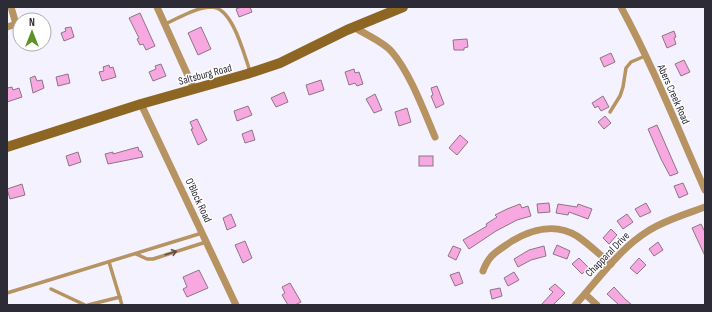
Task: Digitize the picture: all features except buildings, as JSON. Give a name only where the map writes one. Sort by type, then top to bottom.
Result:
[{"type":"main road","name":"Saltsburg Road","points":[[7,147],[141,104],[251,73],[280,63],[354,27],[403,7]]},
{"type":"street","points":[[157,7],[194,89]]},
{"type":"street","name":"Abers Creek Road","points":[[621,7],[645,56],[705,190]]},
{"type":"street","points":[[354,27],[365,35],[384,44],[392,51],[409,80],[435,137]]},
{"type":"street","name":"O'Block Road","points":[[141,104],[236,305]]},
{"type":"street","name":"Chapparal Drive","points":[[575,305],[630,244],[660,224],[705,207]]},
{"type":"street","points":[[483,271],[486,262],[495,252],[522,235],[543,229],[559,230],[576,236],[611,264]]},
{"type":"street","points":[[585,294],[596,305]]},
{"type":"lane","points":[[165,24],[199,10],[212,7],[219,9],[225,13],[231,21],[251,73]]},
{"type":"lane","points":[[610,112],[624,84],[626,68],[631,62],[645,56]]},
{"type":"lane","points":[[7,293],[202,233]]},
{"type":"lane","points":[[136,254],[153,259],[206,242]]},
{"type":"lane","points":[[109,262],[122,305]]},
{"type":"lane","points":[[51,289],[86,305],[120,297]]}]
